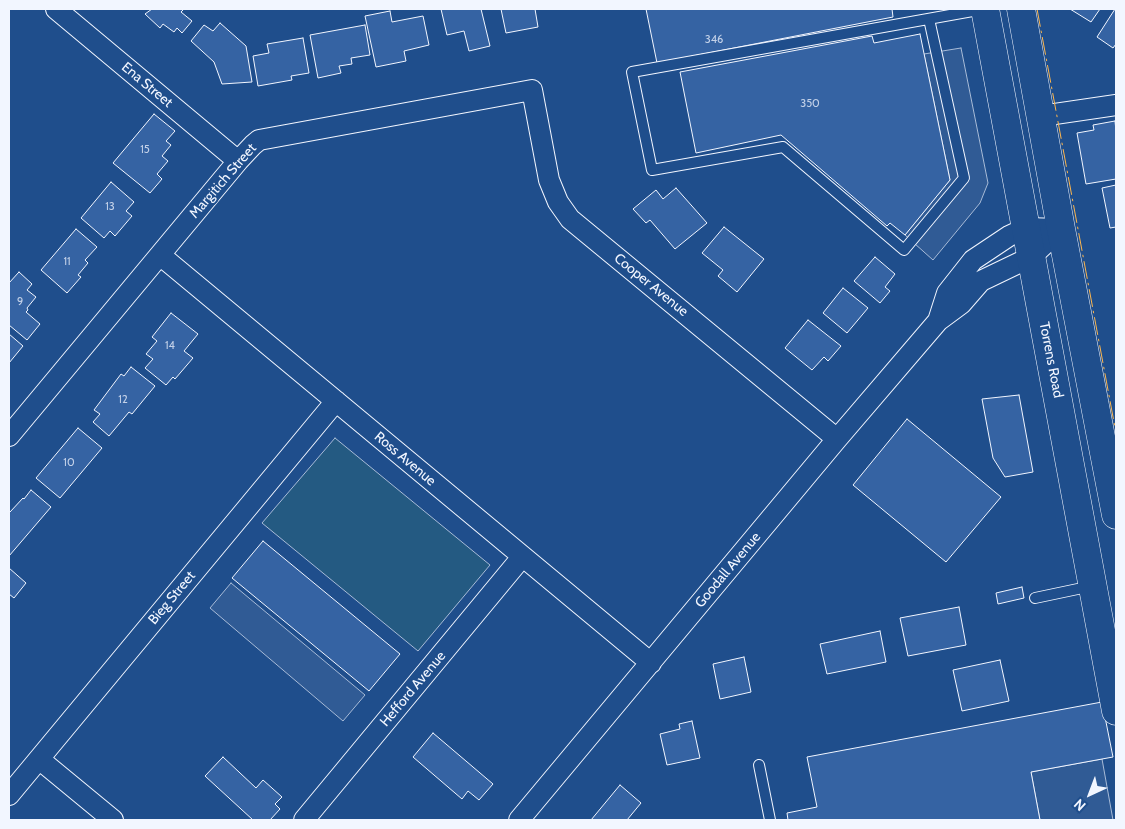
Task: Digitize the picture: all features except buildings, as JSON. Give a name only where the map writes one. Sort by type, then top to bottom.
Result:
[{"type":"main road","name":"Torrens Road","points":[[985,9],[1116,711]]},
{"type":"main road","points":[[1021,9],[1116,515]]},
{"type":"street","name":"Ena Street","points":[[56,9],[238,161]]},
{"type":"street","name":"Margitich Street","points":[[9,436],[238,161],[258,140],[532,90]]},
{"type":"street","name":"Cooper Avenue","points":[[532,90],[549,180],[558,202],[570,219],[837,439]]},
{"type":"street","points":[[1041,116],[1116,104]]},
{"type":"street","name":"Goodall Avenue","points":[[938,320],[947,293],[973,260],[1009,236],[1026,228],[1061,229]]},
{"type":"street","name":"Goodall Avenue","points":[[519,820],[938,320],[961,304],[981,281],[1031,256],[1061,229]]},
{"type":"street","name":"Ross Avenue","points":[[160,255],[651,663]]},
{"type":"street","name":"Bieg Street","points":[[9,795],[336,401]]},
{"type":"street","name":"Hefford Avenue","points":[[304,820],[522,557]]},
{"type":"street","points":[[39,759],[113,820]]},
{"type":"lane","points":[[929,19],[964,178],[904,250],[784,147],[652,170],[632,72],[985,9]]},
{"type":"lane","points":[[1035,598],[1093,586]]},
{"type":"lane","points":[[759,765],[770,820]]},
{"type":"shaded area","points":[[961,48],[988,183],[980,203],[933,260],[905,235],[950,180],[924,54]]},
{"type":"shaded area","points":[[335,438],[490,565],[418,651],[262,523]]},
{"type":"shaded area","points":[[231,583],[365,695],[343,721],[210,608]]},
{"type":"shaded area","points":[[1102,759],[1113,820],[1040,820],[1031,772]]},
{"type":"power","points":[[1037,9],[1116,433]]}]
